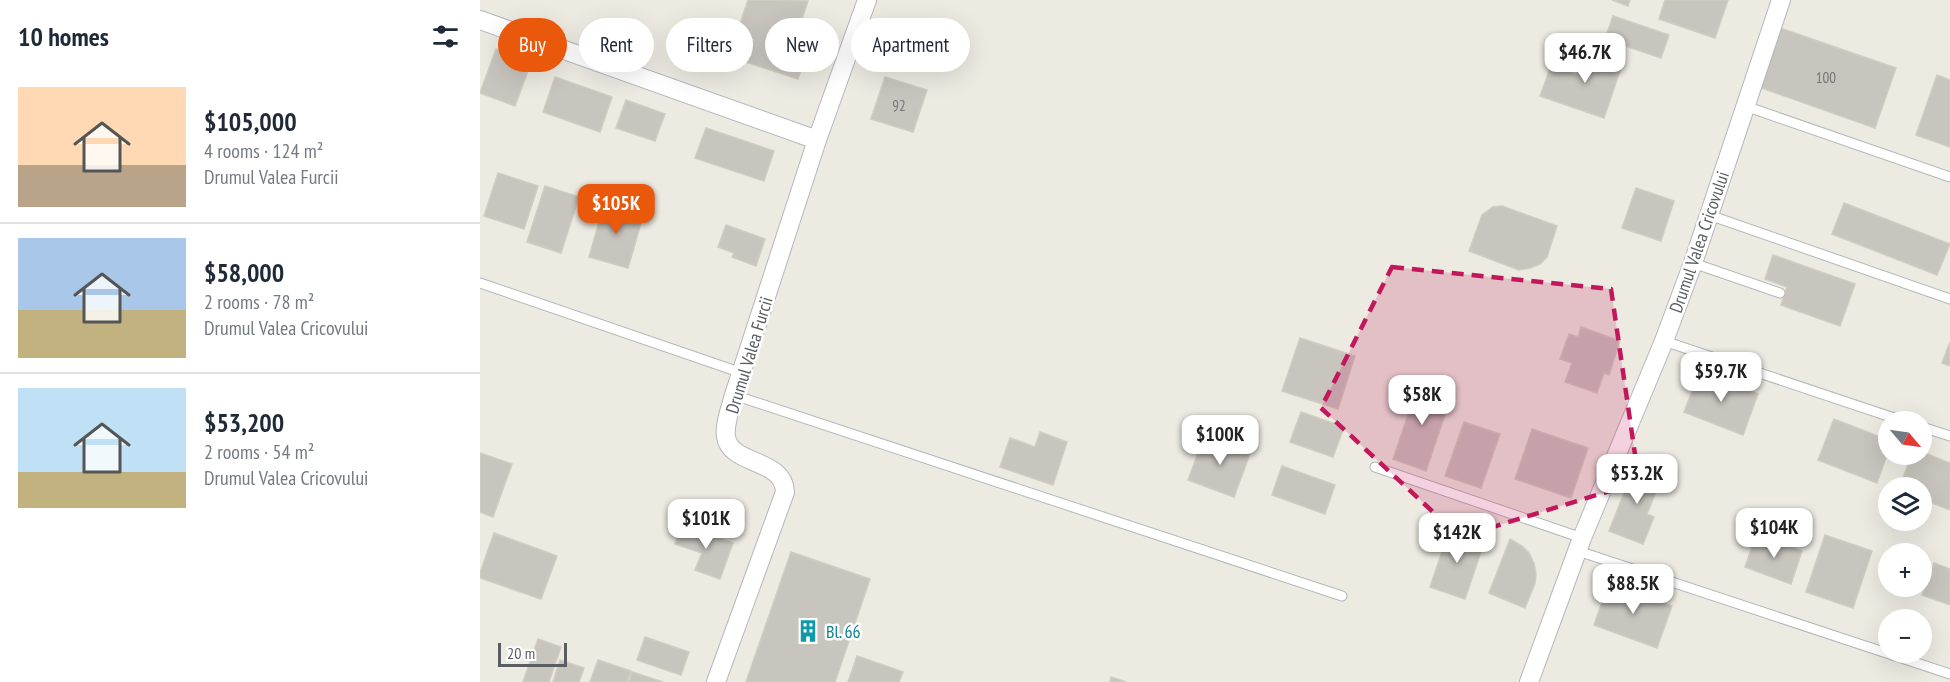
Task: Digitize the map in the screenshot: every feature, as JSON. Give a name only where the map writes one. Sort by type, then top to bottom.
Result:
[{"type":"street","name":"Drumul Valea Furcii","points":[[716,682],[785,492],[782,478],[776,472],[739,453],[727,442],[725,434],[734,395],[817,140],[867,0]]},
{"type":"street","name":"Drumul Valea Cricovului","points":[[1529,682],[1580,545],[1664,341],[1693,263],[1781,0]]},
{"type":"street","points":[[480,20],[817,140]]},
{"type":"lane","points":[[1745,106],[1950,177]]},
{"type":"lane","points":[[1709,215],[1950,299]]},
{"type":"lane","points":[[1693,263],[1780,293]]},
{"type":"lane","points":[[480,283],[742,373]]},
{"type":"lane","points":[[1664,341],[1878,413]]},
{"type":"lane","points":[[734,395],[1342,596]]},
{"type":"lane","points":[[1932,430],[1950,436]]},
{"type":"lane","points":[[1375,467],[1580,545],[1950,674]]},
{"type":"highlighted area","points":[[1392,267],[1611,289],[1639,482],[1460,537],[1321,408]]},
{"type":"building","points":[[748,0],[808,1],[802,18],[765,18],[765,68],[753,64],[753,18],[742,18]]},
{"type":"building","points":[[1612,0],[1630,0],[1628,6]]},
{"type":"building","points":[[1665,0],[1728,0],[1715,38],[1659,19]]},
{"type":"building","points":[[1613,16],[1669,35],[1661,58],[1605,39]]},
{"type":"building","points":[[1777,27],[1896,68],[1875,128],[1756,86]]},
{"type":"building","points":[[496,49],[498,50],[498,72],[528,72],[515,106],[480,93]]},
{"type":"building","points":[[1586,49],[1623,62],[1604,118],[1540,96],[1551,66],[1577,75]]},
{"type":"building","points":[[777,72],[800,72],[798,79]]},
{"type":"building","points":[[1937,75],[1950,80],[1950,147],[1916,135]]},
{"type":"building","points":[[555,77],[612,97],[600,132],[543,112]]},
{"type":"building","points":[[885,77],[927,90],[913,132],[871,119]]},
{"type":"building","points":[[626,100],[665,114],[655,141],[616,128]]},
{"type":"building","points":[[706,128],[774,151],[764,181],[695,158]]},
{"type":"building","points":[[498,173],[538,186],[524,229],[484,216]]},
{"type":"building","points":[[545,186],[579,197],[561,253],[527,242]]},
{"type":"building","points":[[1636,188],[1674,201],[1661,241],[1622,228]]},
{"type":"building","points":[[605,201],[644,213],[628,268],[589,257]]},
{"type":"building","points":[[1844,203],[1950,244],[1937,275],[1832,234]]},
{"type":"building","points":[[1502,206],[1557,226],[1547,257],[1540,264],[1519,270],[1469,251],[1482,215],[1493,207]]},
{"type":"building","points":[[726,225],[765,239],[756,266],[732,257],[734,253],[718,247]]},
{"type":"building","points":[[1773,255],[1855,284],[1840,326],[1781,305],[1787,287],[1765,279]]},
{"type":"building","points":[[1581,327],[1620,341],[1609,375],[1604,373],[1597,393],[1565,382],[1572,363],[1560,359],[1569,334],[1578,337]]},
{"type":"building","points":[[1300,338],[1355,356],[1338,409],[1282,391]]},
{"type":"building","points":[[1950,342],[1950,366],[1942,363]]},
{"type":"building","points":[[1700,371],[1758,394],[1743,435],[1684,412]]},
{"type":"building","points":[[1419,382],[1452,394],[1426,471],[1393,459]]},
{"type":"building","points":[[1301,412],[1344,427],[1333,457],[1290,442]]},
{"type":"building","points":[[1834,419],[1878,436],[1878,465],[1883,465],[1877,483],[1818,460]]},
{"type":"building","points":[[1464,422],[1500,434],[1481,488],[1445,476]]},
{"type":"building","points":[[1532,429],[1588,448],[1571,498],[1515,479]]},
{"type":"building","points":[[1040,432],[1067,442],[1053,485],[1000,467],[1010,438],[1035,447]]},
{"type":"building","points":[[1205,434],[1251,451],[1234,497],[1188,480]]},
{"type":"building","points":[[480,453],[512,464],[493,517],[480,512]]},
{"type":"building","points":[[1932,456],[1950,463],[1950,510],[1932,503],[1932,477],[1903,477],[1908,465],[1932,465]]},
{"type":"building","points":[[1636,463],[1663,474],[1647,514],[1654,517],[1643,544],[1609,531]]},
{"type":"building","points":[[1282,466],[1335,485],[1325,514],[1272,495]]},
{"type":"building","points":[[682,525],[733,543],[720,579],[695,570],[702,553],[675,544]]},
{"type":"building","points":[[1450,528],[1485,540],[1465,599],[1430,587]]},
{"type":"building","points":[[494,533],[557,556],[541,599],[480,578]]},
{"type":"building","points":[[1756,535],[1802,551],[1791,584],[1745,567]]},
{"type":"building","points":[[1825,535],[1872,551],[1853,608],[1806,592]]},
{"type":"building","points":[[1510,539],[1529,553],[1534,563],[1535,583],[1525,608],[1489,593]]},
{"type":"building","name":"Bl. 66","points":[[791,552],[870,579],[835,682],[746,682]]},
{"type":"building","points":[[1934,563],[1950,569],[1950,605],[1928,597],[1932,597]]},
{"type":"building","points":[[1609,582],[1672,606],[1657,648],[1594,625]]},
{"type":"building","points":[[645,637],[689,652],[681,675],[637,660]]},
{"type":"building","points":[[538,639],[561,647],[549,682],[523,682]]},
{"type":"building","points":[[857,656],[903,672],[899,682],[848,682]]},
{"type":"building","points":[[560,660],[584,668],[579,682],[553,682]]},
{"type":"building","points":[[598,660],[631,671],[627,682],[590,682]]},
{"type":"building","points":[[632,672],[663,682],[629,682]]},
{"type":"building","points":[[1111,677],[1126,682],[1110,682]]},
{"type":"place","name":"Bl. 66","points":[[808,631]]}]
